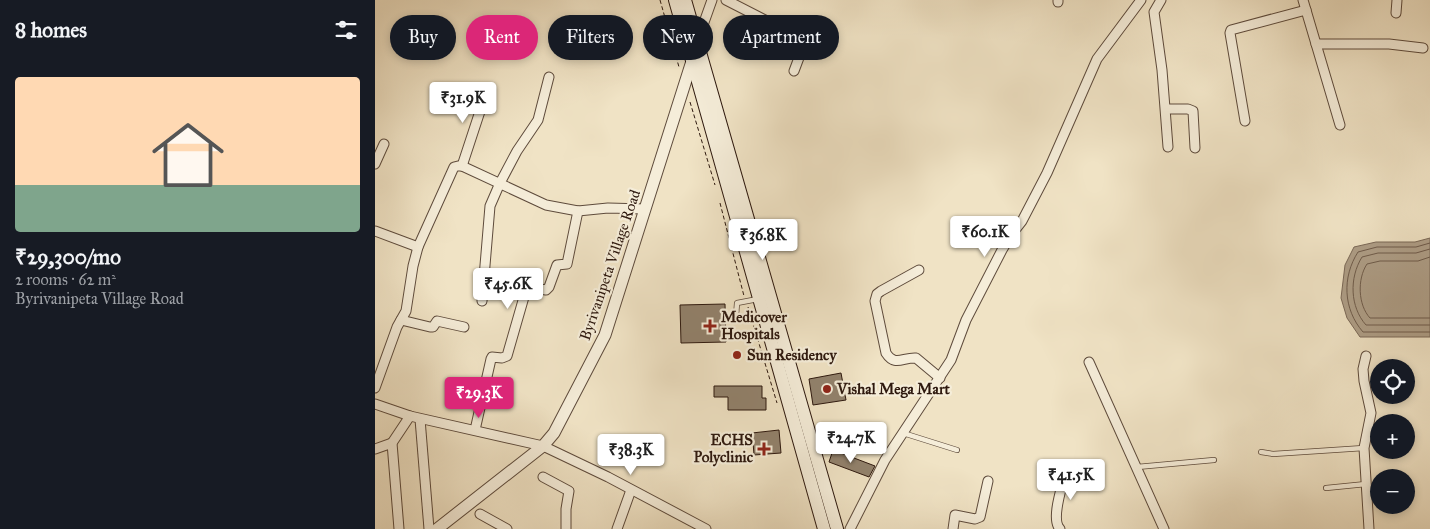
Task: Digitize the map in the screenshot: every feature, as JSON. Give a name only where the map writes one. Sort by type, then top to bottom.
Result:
[{"type":"main road","points":[[675,0],[824,529]]},
{"type":"main road","points":[[685,0],[689,15]]},
{"type":"main road","points":[[702,60],[837,529]]},
{"type":"street","points":[[707,15],[712,0]]},
{"type":"street","points":[[726,0],[800,38],[803,47],[794,71]]},
{"type":"street","points":[[850,529],[885,460],[951,360],[966,320],[998,258],[1011,235],[1022,221],[1047,173],[1097,59],[1141,0]]},
{"type":"street","points":[[1161,0],[1154,12],[1166,109],[1168,147]]},
{"type":"street","points":[[1303,0],[1340,125]]},
{"type":"street","points":[[1396,13],[1397,0]]},
{"type":"street","points":[[1245,121],[1231,30],[1306,10]]},
{"type":"street","points":[[1316,44],[1389,44],[1423,48]]},
{"type":"street","name":"Byrivanipeta Village Road","points":[[437,529],[543,446],[554,433],[605,335],[693,62]]},
{"type":"street","points":[[482,301],[490,206],[499,183],[517,151],[538,120],[549,77]]},
{"type":"street","points":[[462,166],[487,90]]},
{"type":"street","points":[[1166,109],[1191,109],[1193,111],[1195,148]]},
{"type":"street","points":[[375,164],[384,144]]},
{"type":"street","points":[[375,388],[393,335],[407,306],[418,247],[454,167],[462,166],[546,204],[578,211],[608,208],[645,209]]},
{"type":"street","points":[[475,430],[492,357],[502,358],[507,356],[528,287],[546,290],[549,287],[557,265],[567,264],[578,211]]},
{"type":"street","points":[[375,231],[418,247]]},
{"type":"street","points":[[919,270],[877,294],[875,301],[885,354],[897,361],[916,358],[940,378]]},
{"type":"street","points":[[401,320],[430,327],[433,327],[437,321],[465,327]]},
{"type":"street","points":[[1366,356],[1364,381],[1371,413],[1364,448],[1369,529]]},
{"type":"street","points":[[1089,362],[1164,529]]},
{"type":"street","points":[[375,404],[410,416],[543,446],[706,529]]},
{"type":"street","points":[[399,529],[392,444],[410,416]]},
{"type":"street","points":[[420,418],[429,529]]},
{"type":"street","points":[[375,449],[392,444]]},
{"type":"street","points":[[543,477],[569,491],[566,509],[566,529]]},
{"type":"street","points":[[1060,529],[1057,526],[1056,515],[1064,478]]},
{"type":"street","points":[[953,529],[955,516],[975,519],[980,517],[988,482]]},
{"type":"street","points":[[617,529],[631,490]]},
{"type":"street","points":[[481,514],[507,529]]},
{"type":"lane","points":[[735,316],[737,303],[760,299]]},
{"type":"lane","points":[[902,433],[957,450]]},
{"type":"lane","points":[[1261,452],[1273,454],[1364,448]]},
{"type":"lane","points":[[1137,467],[1214,460]]},
{"type":"lane","points":[[1326,488],[1366,484]]},
{"type":"path","points":[[660,0],[679,68]]},
{"type":"path","points":[[685,85],[716,186]]},
{"type":"path","points":[[719,195],[746,302],[779,409]]},
{"type":"water","points":[[1430,238],[1430,337],[1360,337],[1347,318],[1341,298],[1345,265],[1354,247],[1376,242],[1415,242]]},
{"type":"building","points":[[725,304],[726,342],[681,343],[680,305]]},
{"type":"building","name":"Vishal Mega Mart","points":[[841,373],[846,400],[813,405],[809,379]]},
{"type":"building","points":[[714,386],[762,386],[762,398],[766,398],[766,410],[728,410],[728,397],[714,397]]},
{"type":"building","points":[[779,430],[781,453],[754,455],[753,442],[744,443],[743,434]]},
{"type":"building","points":[[833,450],[875,466],[869,477],[829,462]]},
{"type":"place","name":"Medicover Hospitals","points":[[710,326]]},
{"type":"place","name":"Sun Residency","points":[[737,355]]},
{"type":"place","name":"Vishal Mega Mart","points":[[827,389]]},
{"type":"place","name":"ECHS Polyclinic","points":[[764,449]]}]
